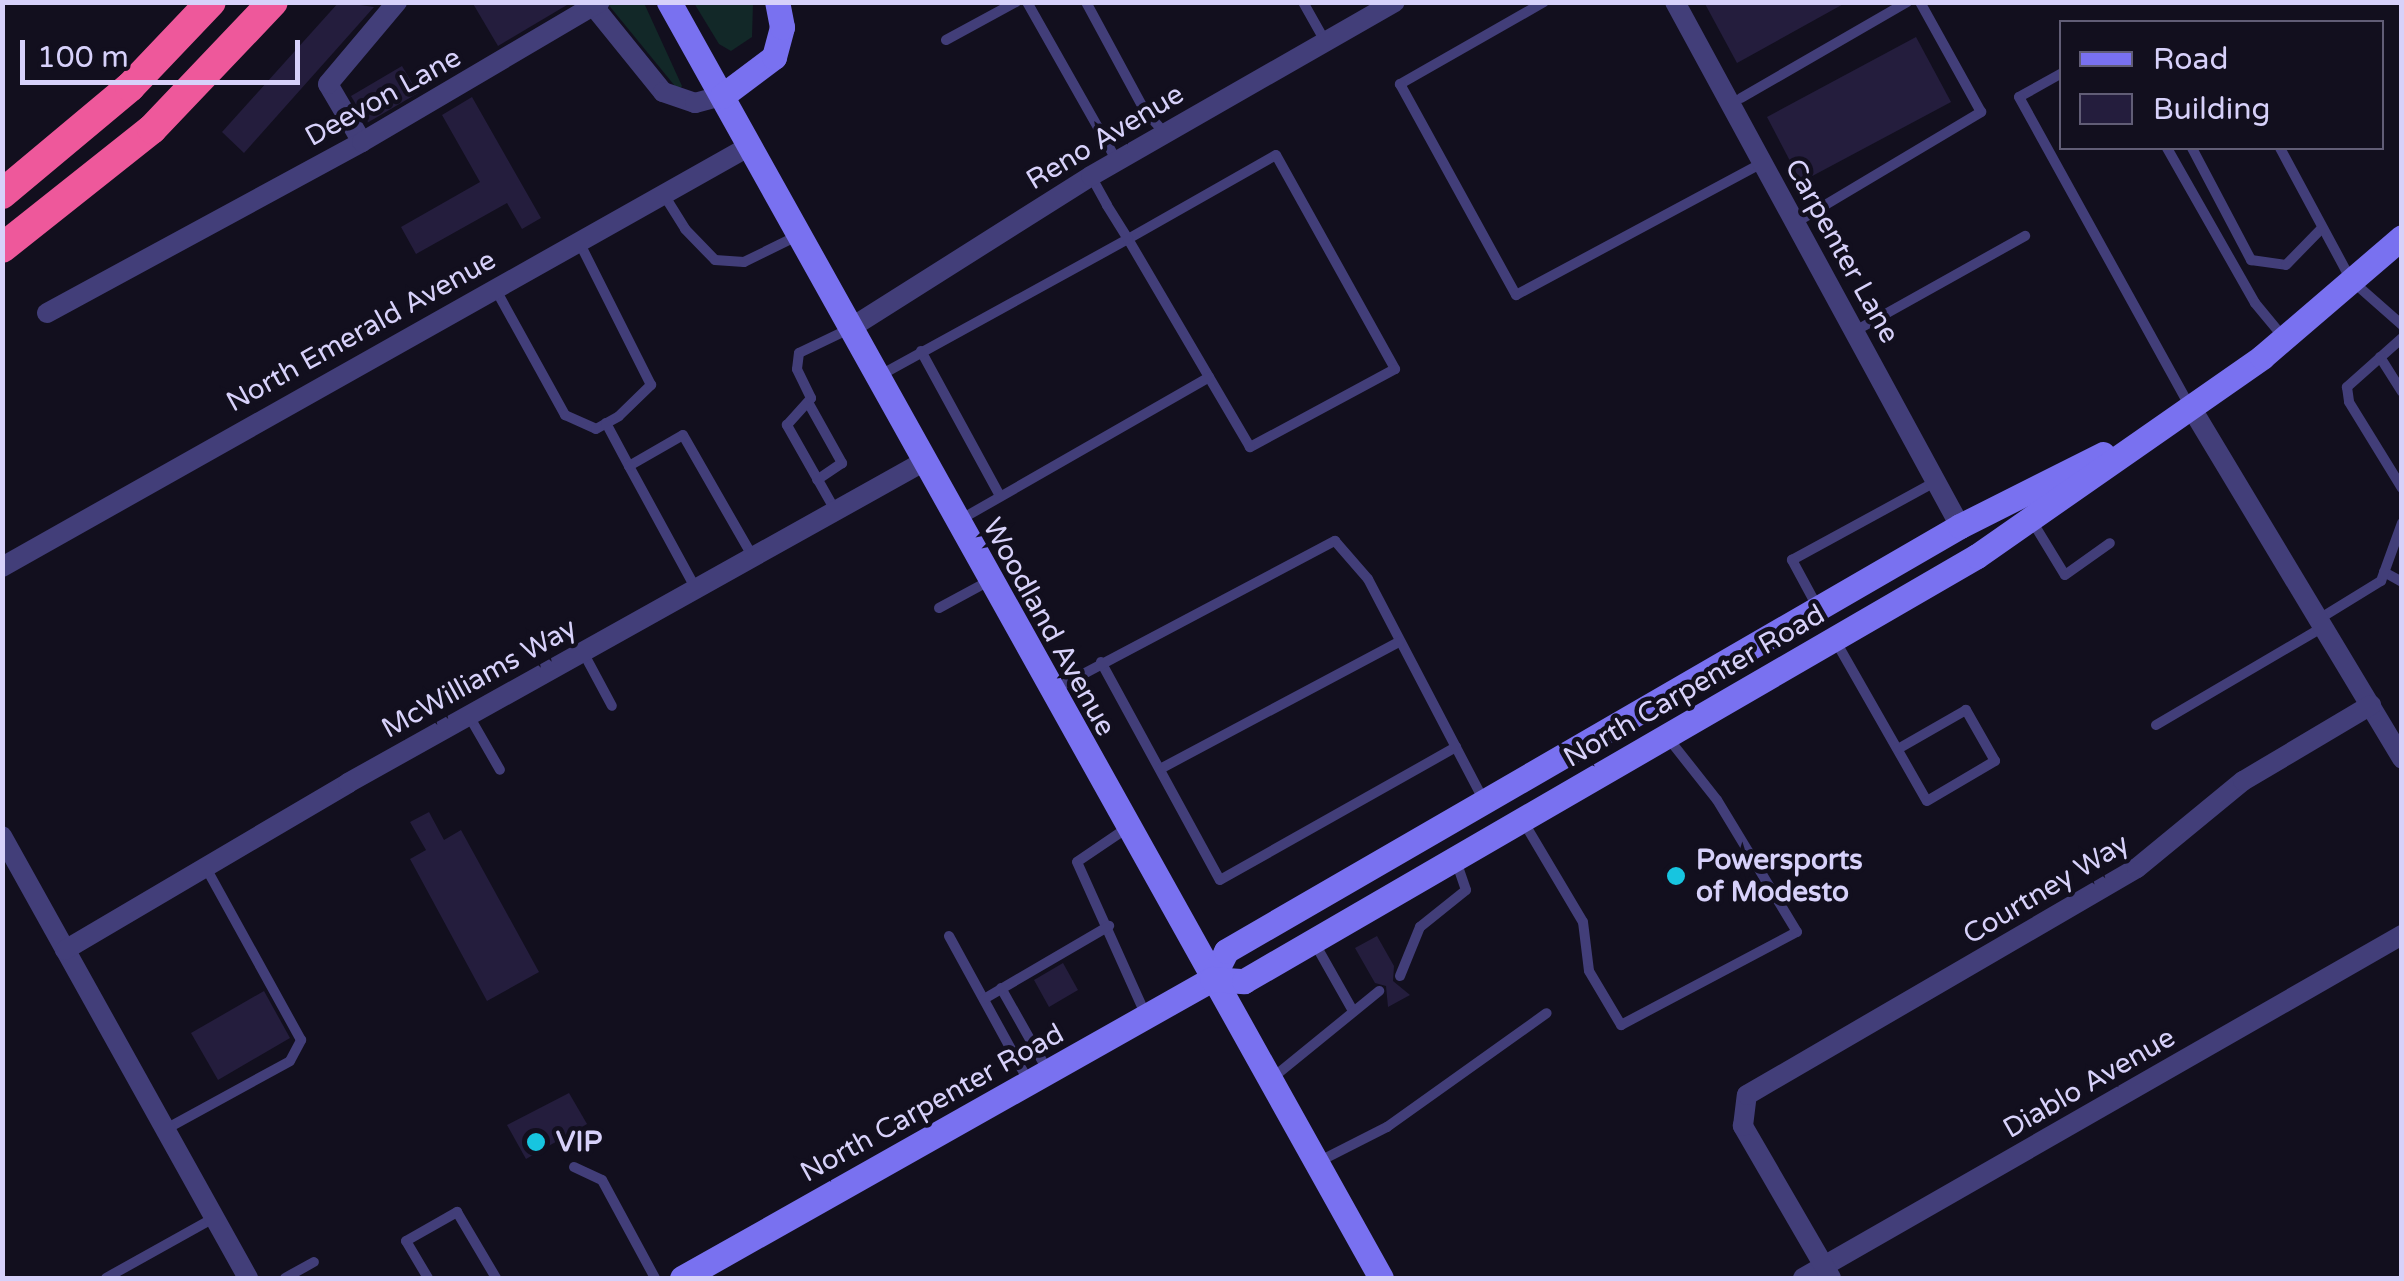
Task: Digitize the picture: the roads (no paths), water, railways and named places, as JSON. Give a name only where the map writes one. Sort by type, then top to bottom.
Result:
[{"type":"highway","points":[[2,194],[116,100],[211,2]]},
{"type":"highway","points":[[2,248],[100,176],[273,2]]},
{"type":"main road","name":"Woodland Avenue","points":[[669,2],[1050,692],[1381,1278]]},
{"type":"main road","points":[[722,96],[774,57],[782,27],[777,2]]},
{"type":"main road","name":"North Carpenter Road","points":[[682,1278],[1212,980],[1244,981],[1834,639],[2031,519],[2192,408],[2284,338],[2402,236]]},
{"type":"main road","name":"North Carpenter Road","points":[[1212,980],[1226,951],[1960,526],[2192,408]]},
{"type":"main road","points":[[1793,663],[1826,625],[1954,553],[1962,542],[1960,526]]},
{"type":"main road","points":[[1533,814],[1577,766],[1668,714],[1676,702],[1673,692]]},
{"type":"street","points":[[362,142],[328,84],[396,2]]},
{"type":"street","name":"Reno Avenue","points":[[849,328],[1091,176],[1395,2]]},
{"type":"street","name":"Carpenter Lane","points":[[1675,2],[1960,526]]},
{"type":"street","name":"Deevon Lane","points":[[48,313],[362,142],[597,6],[663,92],[696,103],[722,96]]},
{"type":"street","name":"North Emerald Avenue","points":[[2,567],[748,147]]},
{"type":"street","points":[[2192,408],[2402,758]]},
{"type":"street","name":"McWilliams Way","points":[[66,950],[468,715],[922,462]]},
{"type":"street","name":"Courtney Way","points":[[1828,1272],[1743,1126],[1741,1106],[1753,1091],[2138,868],[2242,782],[2371,705]]},
{"type":"street","points":[[2,836],[248,1278]]},
{"type":"street","name":"Diablo Avenue","points":[[1803,1278],[1828,1272],[2402,935]]},
{"type":"lane","points":[[946,40],[1016,2]]},
{"type":"lane","points":[[1026,2],[1117,161]]},
{"type":"lane","points":[[1086,2],[1146,111],[1165,133]]},
{"type":"lane","points":[[1303,2],[1325,42]]},
{"type":"lane","points":[[1544,2],[1400,84],[1516,295],[1762,163]]},
{"type":"lane","points":[[1741,98],[1907,2]]},
{"type":"lane","points":[[1795,223],[1981,112],[1920,2]]},
{"type":"lane","points":[[2059,75],[2018,97],[2192,408]]},
{"type":"lane","points":[[2168,150],[2255,304],[2284,338]]},
{"type":"lane","points":[[2193,150],[2251,260],[2286,265],[2321,229]]},
{"type":"lane","points":[[2281,150],[2351,280],[2402,326]]},
{"type":"lane","points":[[876,378],[1128,239],[1276,155],[1394,368],[1250,447],[1210,378],[1128,239],[1091,176]]},
{"type":"lane","points":[[664,194],[684,229],[716,260],[744,262],[798,235]]},
{"type":"lane","points":[[1854,332],[2025,236]]},
{"type":"lane","points":[[496,289],[565,415],[584,428],[606,423],[651,386],[579,242]]},
{"type":"lane","points":[[817,480],[842,463],[809,404],[797,369],[798,353],[849,328]]},
{"type":"lane","points":[[2402,338],[2347,387],[2349,402],[2402,488]]},
{"type":"lane","points":[[922,352],[1000,496]]},
{"type":"lane","points":[[2380,357],[2402,392]]},
{"type":"lane","points":[[956,522],[1210,378]]},
{"type":"lane","points":[[809,404],[787,425],[836,511]]},
{"type":"lane","points":[[606,423],[696,589]]},
{"type":"lane","points":[[630,466],[683,435],[752,557]]},
{"type":"lane","points":[[1818,608],[1792,560],[1935,482]]},
{"type":"lane","points":[[2031,519],[2065,575],[2110,543]]},
{"type":"lane","points":[[2156,725],[2321,623],[2381,581],[2402,523]]},
{"type":"lane","points":[[1050,692],[1334,541],[1368,578],[1484,802]]},
{"type":"lane","points":[[2384,572],[2402,582]]},
{"type":"lane","points":[[939,608],[989,580]]},
{"type":"lane","points":[[1834,639],[1927,801],[1995,762],[1966,710],[1898,750]]},
{"type":"lane","points":[[1160,769],[1399,642]]},
{"type":"lane","points":[[583,652],[612,706]]},
{"type":"lane","points":[[1101,662],[1220,880],[1456,747]]},
{"type":"lane","points":[[468,715],[500,770]]},
{"type":"lane","points":[[1533,814],[1584,922],[1588,971],[1621,1026],[1797,932],[1717,800],[1666,736]]},
{"type":"lane","points":[[1127,828],[1077,862],[1109,926],[1146,1016]]},
{"type":"lane","points":[[1400,976],[1420,927],[1466,890],[1455,859]]},
{"type":"lane","points":[[165,1130],[290,1061],[301,1040],[206,870]]},
{"type":"lane","points":[[984,998],[1109,926]]},
{"type":"lane","points":[[949,936],[984,998],[1039,1077]]},
{"type":"lane","points":[[1313,941],[1353,1011]]},
{"type":"lane","points":[[1002,988],[1039,1077]]},
{"type":"lane","points":[[1269,1080],[1379,991]]},
{"type":"lane","points":[[1316,1164],[1387,1127],[1547,1013]]},
{"type":"lane","points":[[574,1167],[602,1180],[655,1278]]},
{"type":"lane","points":[[428,1278],[406,1240],[457,1212],[496,1278]]},
{"type":"lane","points":[[106,1278],[214,1218]]},
{"type":"lane","points":[[285,1278],[314,1262]]},
{"type":"place","name":"Powersports of Modesto","points":[[1676,876]]},
{"type":"place","name":"VIP","points":[[536,1142]]}]
